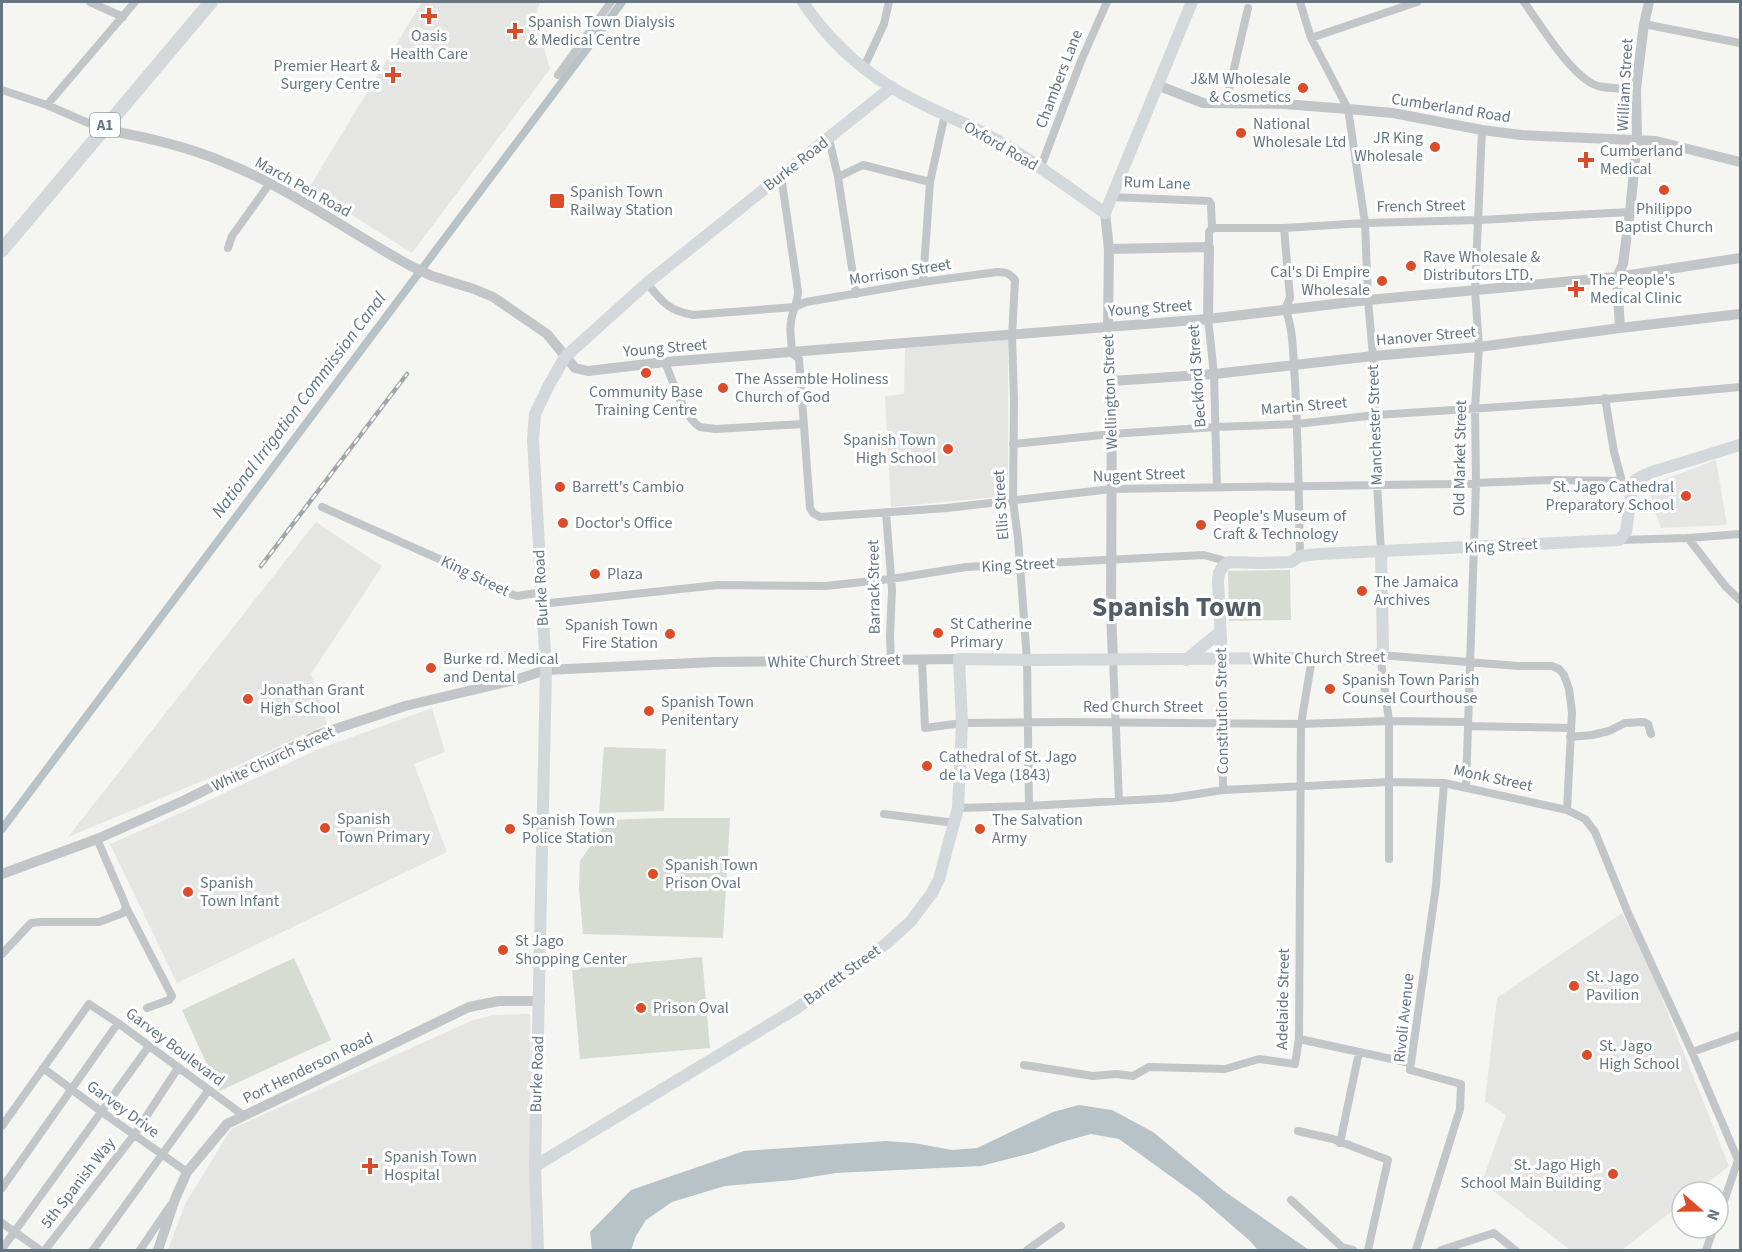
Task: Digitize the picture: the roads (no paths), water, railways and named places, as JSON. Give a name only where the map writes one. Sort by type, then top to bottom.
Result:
[{"type":"main road","name":"A1","points":[[2,250],[211,2]]},
{"type":"main road","name":"Oxford Road","points":[[803,2],[818,25],[840,48],[892,87],[988,135],[1105,213]]},
{"type":"main road","name":"Wellington Street","points":[[1105,213],[1192,2]]},
{"type":"main road","name":"Burke Road","points":[[538,1251],[535,1166],[546,670],[533,441],[535,414],[565,357],[647,284],[892,87]]},
{"type":"main road","points":[[1619,540],[1626,532],[1627,484],[1643,475],[1740,445]]},
{"type":"main road","name":"King Street","points":[[1229,562],[1291,562],[1300,556],[1619,540]]},
{"type":"main road","name":"Manchester Street","points":[[1380,656],[1383,648],[1381,552]]},
{"type":"main road","name":"Constitution Street","points":[[1222,659],[1218,581],[1223,566],[1229,562]]},
{"type":"main road","name":"Constitution Street","points":[[1186,660],[1220,632]]},
{"type":"main road","name":"White Church Street","points":[[959,659],[1374,659],[1380,656]]},
{"type":"main road","name":"Barrett Street","points":[[535,1166],[797,1008],[887,943],[911,921],[932,893],[939,879],[958,808],[962,723],[959,659]]},
{"type":"street","points":[[90,2],[123,17]]},
{"type":"street","points":[[47,105],[135,2]]},
{"type":"street","points":[[558,75],[611,2]]},
{"type":"street","points":[[864,67],[884,24],[889,2]]},
{"type":"street","name":"Chambers Lane","points":[[1041,169],[1081,61],[1107,2]]},
{"type":"street","name":"Manchester Street","points":[[1299,2],[1311,38],[1348,109],[1365,223],[1381,552]]},
{"type":"street","points":[[1311,38],[1417,2]]},
{"type":"street","points":[[1524,2],[1573,69],[1588,82],[1600,86],[1636,89]]},
{"type":"street","name":"William Street","points":[[1620,328],[1617,277],[1623,264],[1630,212],[1637,139],[1636,89],[1649,2]]},
{"type":"street","points":[[1226,103],[1248,8]]},
{"type":"street","points":[[1644,24],[1740,43]]},
{"type":"street","name":"Cumberland Road","points":[[1157,85],[1203,103],[1284,104],[1348,109],[1393,113],[1521,135],[1656,141],[1740,162]]},
{"type":"street","name":"March Pen Road","points":[[2,90],[47,105],[102,129],[131,134],[194,151],[270,183],[411,266],[432,276],[493,297],[547,334],[565,357]]},
{"type":"street","points":[[923,282],[930,182],[945,114]]},
{"type":"street","name":"Old Market Street","points":[[1466,787],[1476,483],[1475,409],[1479,347],[1475,290],[1482,130]]},
{"type":"street","points":[[829,138],[838,177],[856,294]]},
{"type":"street","points":[[838,177],[863,165],[930,182]]},
{"type":"street","points":[[782,176],[798,291],[798,299],[790,323],[792,353]]},
{"type":"street","points":[[228,248],[232,236],[270,183]]},
{"type":"street","name":"Rum Lane","points":[[1111,196],[1207,200],[1211,204],[1212,228]]},
{"type":"street","name":"French Street","points":[[1212,228],[1284,228],[1630,212]]},
{"type":"street","name":"Wellington Street","points":[[1105,213],[1109,249],[1108,326],[1113,434],[1111,610],[1119,801]]},
{"type":"street","name":"Beckford Street","points":[[1212,228],[1209,232],[1208,319],[1214,374],[1217,487]]},
{"type":"street","points":[[1284,228],[1290,298],[1285,309],[1289,317],[1294,364],[1297,424],[1300,556]]},
{"type":"street","points":[[1109,249],[1209,247]]},
{"type":"street","name":"Young Street","points":[[565,357],[575,368],[588,371],[666,362],[1012,336],[1208,319],[1368,300],[1617,277],[1740,258]]},
{"type":"street","name":"Morrison Street","points":[[647,284],[663,303],[680,312],[693,315],[795,307],[806,302],[923,282],[997,272],[1011,275]]},
{"type":"street","name":"Ellis Street","points":[[1011,275],[1015,280],[1012,336],[1013,501],[1027,660],[1029,806]]},
{"type":"street","name":"Hanover Street","points":[[1112,381],[1214,374],[1294,364],[1479,347],[1740,314]]},
{"type":"street","name":"Nugent Street","points":[[792,353],[799,359],[810,508],[820,517],[1013,501],[1112,489],[1551,480],[1627,484]]},
{"type":"street","points":[[666,362],[684,407],[701,427],[715,429],[804,424]]},
{"type":"street","name":"Martin Street","points":[[1013,444],[1113,434],[1297,424],[1376,415],[1740,387]]},
{"type":"street","points":[[1605,398],[1614,452],[1627,484]]},
{"type":"street","name":"King Street","points":[[322,507],[446,562],[486,586],[517,596],[537,593],[542,604],[718,585],[825,586],[891,579],[966,567],[1204,555],[1229,562]]},
{"type":"street","name":"Barrack Street","points":[[886,512],[891,579],[891,661]]},
{"type":"street","name":"King Street","points":[[1619,540],[1740,534]]},
{"type":"street","points":[[1688,538],[1726,587],[1740,600]]},
{"type":"street","name":"Manchester Street","points":[[1380,656],[1389,721],[1389,859]]},
{"type":"street","name":"White Church Street","points":[[1380,656],[1518,666],[1552,666],[1559,669],[1569,689],[1572,712],[1567,810]]},
{"type":"street","name":"Adelaide Street","points":[[1024,1065],[1093,1076],[1116,1074],[1133,1076],[1149,1067],[1226,1069],[1259,1059],[1295,1064],[1299,1039],[1301,724],[1311,658]]},
{"type":"street","name":"White Church Street","points":[[2,874],[97,839],[211,789],[317,735],[405,706],[515,681],[546,670],[714,662],[959,659]]},
{"type":"street","name":"Constitution Street","points":[[1222,659],[1223,790]]},
{"type":"street","name":"Red Church Street","points":[[922,660],[925,728],[962,723],[1301,724],[1389,721],[1468,724],[1592,735],[1609,732],[1625,723],[1644,722],[1648,724],[1651,734]]},
{"type":"street","name":"Monk Street","points":[[958,808],[1173,798],[1223,790],[1389,782],[1444,783],[1567,810],[1585,819],[1595,832],[1628,913],[1692,1052],[1738,1160],[1730,1183]]},
{"type":"street","name":"Rivoli Avenue","points":[[1416,1251],[1460,1108],[1461,1084],[1410,1070],[1436,886],[1444,783]]},
{"type":"street","points":[[884,814],[955,823]]},
{"type":"street","points":[[97,839],[126,907],[172,996],[169,1000],[147,1008]]},
{"type":"street","points":[[2,954],[31,923],[99,922],[123,913],[126,907]]},
{"type":"street","name":"Port Henderson Road","points":[[159,1251],[175,1199],[187,1172],[227,1124],[469,1007],[499,1001],[540,1001]]},
{"type":"street","name":"Garvey Boulevard","points":[[43,1068],[89,1004],[243,1116]]},
{"type":"street","points":[[2,1188],[118,1023]]},
{"type":"street","points":[[1692,1052],[1740,1035]]},
{"type":"street","points":[[1299,1039],[1410,1064]]},
{"type":"street","points":[[2,1249],[149,1046]]},
{"type":"street","points":[[1340,1143],[1359,1052]]},
{"type":"street","points":[[2,1126],[43,1068]]},
{"type":"street","name":"Garvey Drive","points":[[43,1068],[187,1172]]},
{"type":"street","name":"5th Spanish Way","points":[[45,1251],[134,1135],[178,1068]]},
{"type":"street","points":[[93,1251],[208,1091]]},
{"type":"street","points":[[1298,1131],[1333,1139],[1388,1160],[1368,1251]]},
{"type":"street","points":[[140,1251],[175,1199]]},
{"type":"street","points":[[1291,1200],[1342,1247],[1353,1251]]},
{"type":"street","points":[[2,1223],[40,1251]]},
{"type":"street","points":[[1027,1251],[1061,1226]]},
{"type":"street","points":[[1441,1251],[1494,1233],[1515,1251]]},
{"type":"waterway","name":"National Irrigation Commission Canal","points":[[2,829],[622,2]]},
{"type":"railway","points":[[261,566],[407,374]]},
{"type":"place","name":"Oasis Health Care","points":[[429,16]]},
{"type":"place","name":"Spanish Town Dialysis & Medical Centre","points":[[515,31]]},
{"type":"place","name":"Premier Heart & Surgery Centre","points":[[393,75]]},
{"type":"place","name":"J&M Wholesale & Cosmetics","points":[[1303,88]]},
{"type":"place","name":"National Wholesale Ltd","points":[[1241,133]]},
{"type":"place","name":"JR King Wholesale","points":[[1435,147]]},
{"type":"place","name":"Cumberland Medical","points":[[1586,160]]},
{"type":"place","name":"Philippo Baptist Church","points":[[1664,190]]},
{"type":"place","name":"Spanish Town Railway Station","points":[[557,201]]},
{"type":"place","name":"Rave Wholesale & Distributors LTD.","points":[[1411,266]]},
{"type":"place","name":"Cal's Di Empire Wholesale","points":[[1382,281]]},
{"type":"place","name":"The People's Medical Clinic","points":[[1576,289]]},
{"type":"place","name":"Community Base Training Centre","points":[[646,373]]},
{"type":"place","name":"The Assemble Holiness Church of God","points":[[723,388]]},
{"type":"place","name":"Spanish Town High School","points":[[948,449]]},
{"type":"place","name":"Barrett's Cambio","points":[[560,487]]},
{"type":"place","name":"St. Jago Cathedral Preparatory School","points":[[1686,496]]},
{"type":"place","name":"Doctor's Office","points":[[563,523]]},
{"type":"place","name":"People's Museum of Craft & Technology","points":[[1201,525]]},
{"type":"place","name":"Plaza","points":[[595,574]]},
{"type":"place","name":"The Jamaica Archives","points":[[1362,591]]},
{"type":"place","name":"St Catherine Primary","points":[[938,633]]},
{"type":"place","name":"Spanish Town Fire Station","points":[[670,634]]},
{"type":"place","name":"Burke rd. Medical and Dental","points":[[431,668]]},
{"type":"place","name":"Spanish Town Parish Counsel Courthouse","points":[[1330,689]]},
{"type":"place","name":"Jonathan Grant High School","points":[[248,699]]},
{"type":"place","name":"Spanish Town Penitentary","points":[[649,711]]},
{"type":"place","name":"Cathedral of St. Jago de la Vega (1843)","points":[[927,766]]},
{"type":"place","name":"Spanish Town Primary","points":[[325,828]]},
{"type":"place","name":"Spanish Town Police Station","points":[[510,829]]},
{"type":"place","name":"The Salvation Army","points":[[980,829]]},
{"type":"place","name":"Spanish Town Prison Oval","points":[[653,874]]},
{"type":"place","name":"Spanish Town Infant","points":[[188,892]]},
{"type":"place","name":"St Jago Shopping Center","points":[[503,950]]},
{"type":"place","name":"St. Jago Pavilion","points":[[1574,986]]},
{"type":"place","name":"Prison Oval","points":[[641,1008]]},
{"type":"place","name":"St. Jago High School","points":[[1587,1055]]},
{"type":"place","name":"Spanish Town Hospital","points":[[370,1166]]},
{"type":"place","name":"St. Jago High School Main Building","points":[[1613,1174]]},
{"type":"district","name":"Spanish Town","points":[[1177,607]]}]
